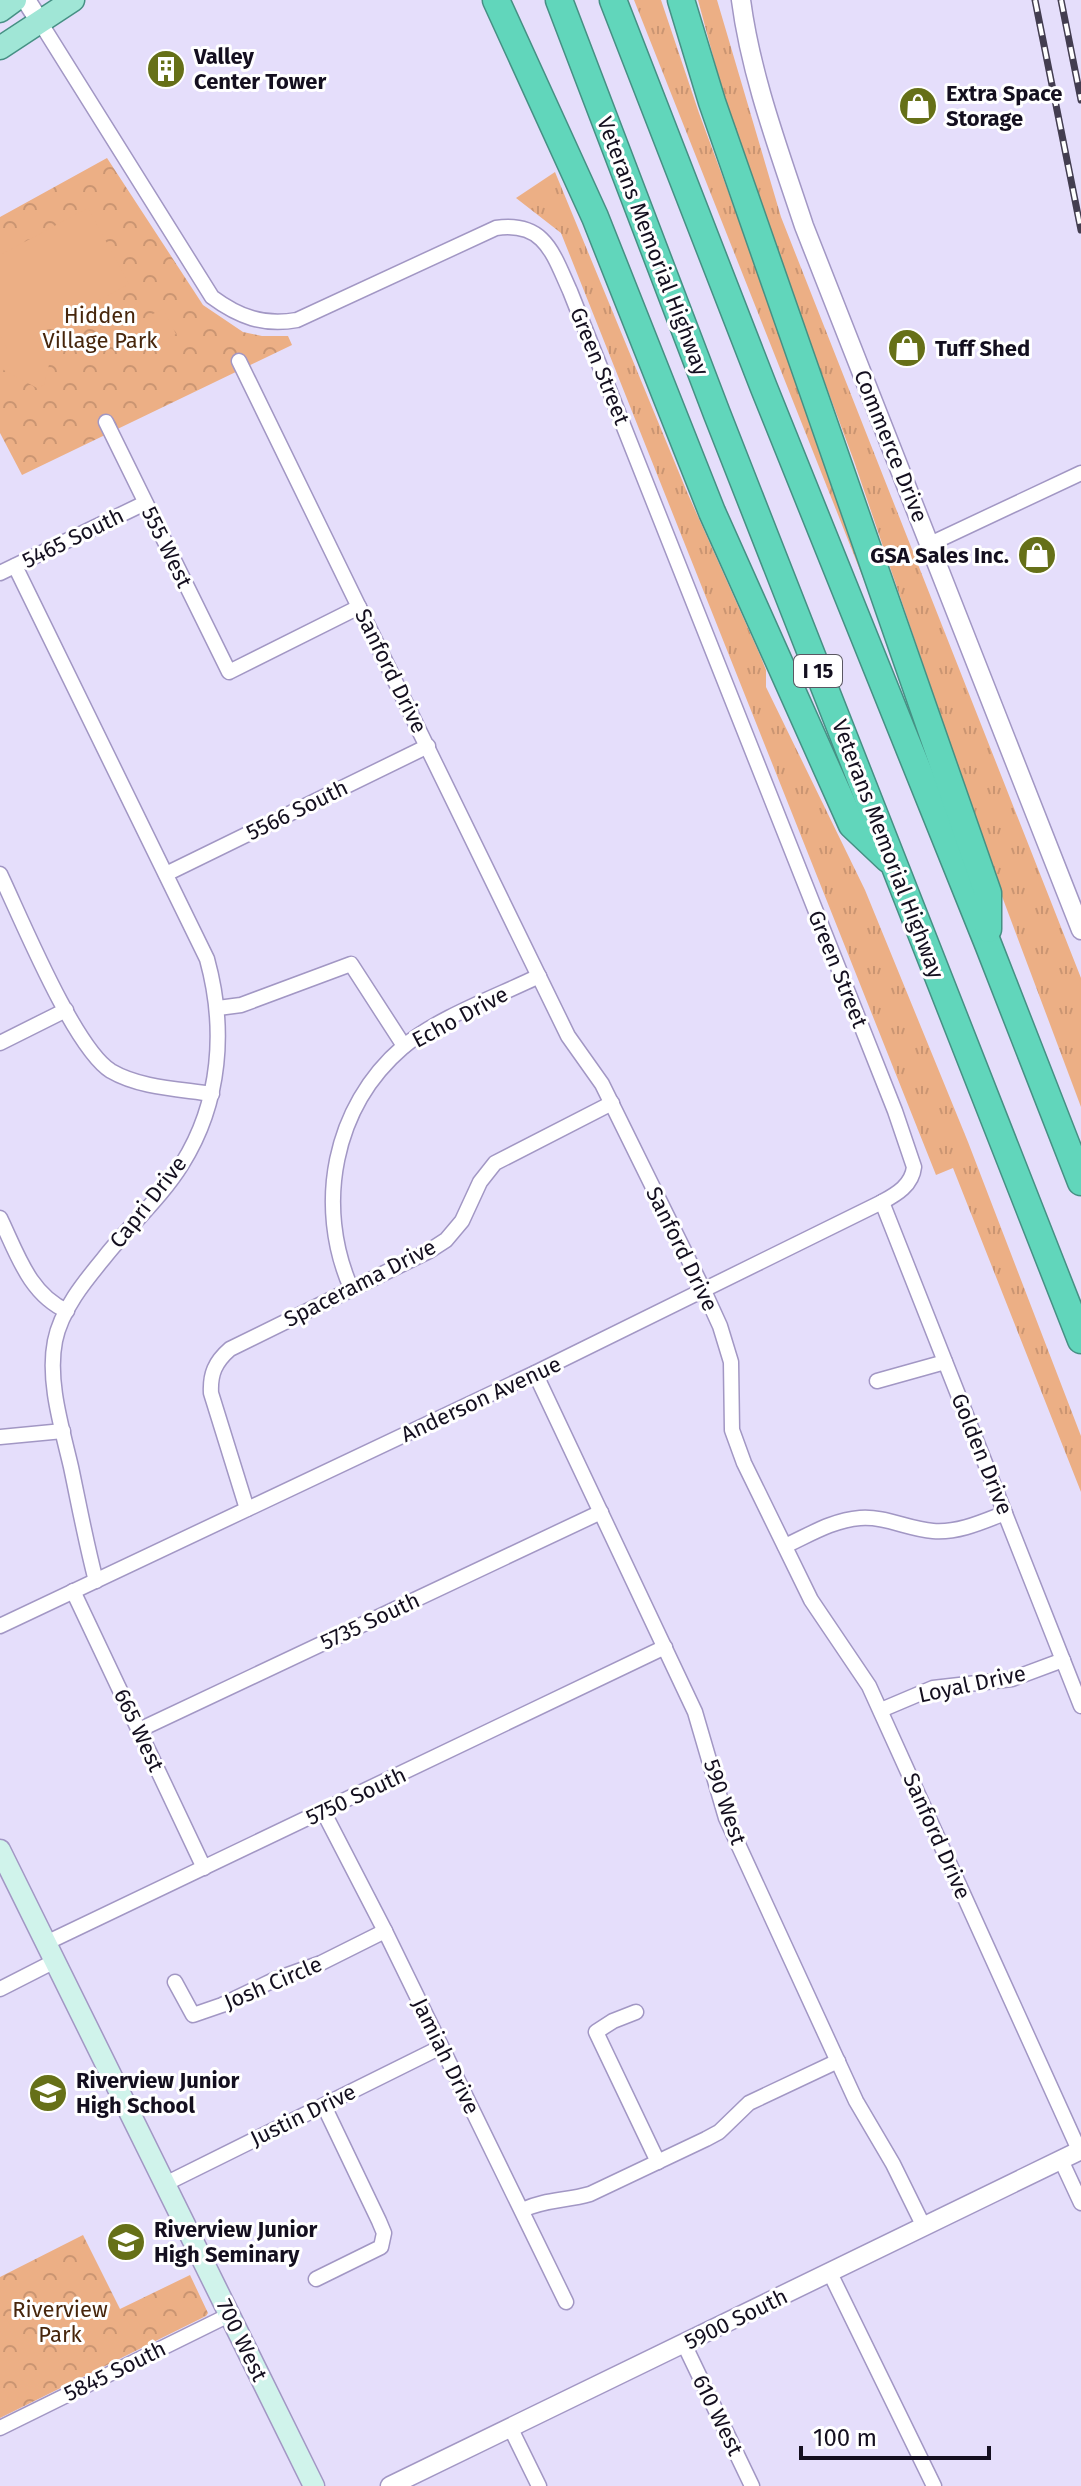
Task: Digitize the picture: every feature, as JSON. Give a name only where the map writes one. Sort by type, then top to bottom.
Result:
[{"type":"highway","points":[[496,0],[595,217],[712,512],[852,825],[895,865]]},
{"type":"highway","name":"Veterans Memorial Highway","points":[[559,0],[717,414],[1081,1340]]},
{"type":"highway","name":"I 15","points":[[613,0],[775,417],[1081,1182]]},
{"type":"highway","points":[[681,0],[712,102],[988,893],[988,944]]},
{"type":"main road","points":[[0,11],[15,0]]},
{"type":"main road","points":[[0,48],[73,0]]},
{"type":"main road","name":"700 West","points":[[0,1850],[314,2486]]},
{"type":"street","points":[[26,0],[40,22]]},
{"type":"street","name":"Commerce Drive","points":[[741,0],[744,27],[804,226],[1081,930]]},
{"type":"street","name":"Green Street","points":[[40,22],[212,297],[242,317],[280,323],[297,320],[496,228],[526,228],[551,250],[570,291],[904,1134]]},
{"type":"street","name":"Sanford Drive","points":[[239,361],[539,976],[573,1044],[612,1103],[704,1291],[731,1362],[732,1430],[738,1448],[811,1600],[858,1667],[881,1710],[1080,2150]]},
{"type":"street","name":"555 West","points":[[106,422],[229,672],[359,607]]},
{"type":"street","points":[[930,544],[1081,473]]},
{"type":"street","name":"5465 South","points":[[0,573],[145,503]]},
{"type":"street","name":"Capri Drive","points":[[15,566],[207,959],[218,1008],[218,1053],[212,1094],[200,1130],[182,1165],[89,1276],[67,1311],[55,1339],[53,1369],[63,1431],[96,1581]]},
{"type":"street","name":"5566 South","points":[[166,874],[428,746]]},
{"type":"street","points":[[0,874],[66,1010],[84,1044],[99,1062],[111,1070],[153,1085],[212,1094]]},
{"type":"street","points":[[218,1008],[241,1005],[351,964],[404,1046]]},
{"type":"street","name":"Echo Drive","points":[[351,1288],[333,1228],[331,1208],[336,1156],[358,1103],[370,1083],[404,1046],[442,1023],[539,976]]},
{"type":"street","points":[[0,1043],[66,1010]]},
{"type":"street","name":"Spacerama Drive","points":[[247,1509],[211,1393],[212,1374],[218,1360],[230,1349],[408,1262],[446,1240],[462,1221],[480,1182],[495,1163],[612,1103]]},
{"type":"street","name":"Anderson Avenue","points":[[0,1626],[535,1373],[882,1202],[903,1189],[913,1176],[911,1155],[904,1134]]},
{"type":"street","name":"Golden Drive","points":[[882,1202],[1081,1706]]},
{"type":"street","points":[[0,1218],[40,1294],[67,1311]]},
{"type":"street","points":[[877,1381],[945,1362]]},
{"type":"street","name":"590 West","points":[[535,1373],[695,1712],[726,1818],[856,2101],[893,2164],[924,2227]]},
{"type":"street","points":[[0,1437],[63,1431]]},
{"type":"street","name":"5735 South","points":[[139,1730],[601,1512]]},
{"type":"street","points":[[785,1546],[828,1525],[859,1518],[941,1531],[954,1530],[1005,1513]]},
{"type":"street","name":"665 West","points":[[73,1591],[204,1868]]},
{"type":"street","name":"5750 South","points":[[0,1989],[51,1952],[204,1868],[665,1647]]},
{"type":"street","name":"Loyal Drive","points":[[881,1710],[933,1688],[1012,1679],[1063,1660]]},
{"type":"street","name":"Jamiah Drive","points":[[323,1811],[566,2302]]},
{"type":"street","name":"Josh Circle","points":[[175,1982],[193,2015],[321,1963],[385,1931]]},
{"type":"street","points":[[636,2012],[596,2032],[658,2162]]},
{"type":"street","name":"Justin Drive","points":[[165,2184],[441,2047]]},
{"type":"street","points":[[522,2210],[547,2200],[590,2194],[658,2162],[719,2132],[756,2099],[838,2061]]},
{"type":"street","points":[[316,2279],[381,2247],[384,2240],[379,2221],[324,2106]]},
{"type":"street","name":"5900 South","points":[[390,2486],[1080,2150]]},
{"type":"street","points":[[1061,2160],[1081,2203]]},
{"type":"street","points":[[830,2273],[934,2486]]},
{"type":"street","name":"5845 South","points":[[0,2428],[229,2315]]},
{"type":"street","name":"610 West","points":[[684,2344],[752,2486]]},
{"type":"street","points":[[511,2429],[539,2486]]},
{"type":"green space","points":[[634,0],[661,0],[699,113],[880,601],[873,603]]},
{"type":"green space","points":[[698,0],[717,0],[781,217],[1081,978],[1081,1107],[1000,891],[854,461],[738,149]]},
{"type":"green space","name":"Hidden Village Park","points":[[107,158],[203,305],[243,332],[288,336],[292,345],[22,475],[0,433],[0,217]]},
{"type":"green space","points":[[555,172],[687,492],[760,655],[766,670],[766,687],[865,890],[968,1142],[1081,1436],[1081,1492],[953,1168],[936,1175],[561,233],[516,198]]},
{"type":"green space","points":[[88,208],[129,284],[39,333],[56,336],[44,385],[37,388],[0,368],[0,356],[7,348],[0,335],[0,255]]},
{"type":"green space","points":[[163,309],[176,334],[133,356],[120,330]]},
{"type":"green space","name":"Riverview Park","points":[[83,2235],[120,2309],[190,2275],[208,2313],[0,2418],[0,2277]]},
{"type":"railway","points":[[1035,0],[1081,230]]},
{"type":"railway","points":[[1061,0],[1081,100]]},
{"type":"place","name":"Valley Center Tower","points":[[166,69]]},
{"type":"place","name":"Extra Space Storage","points":[[918,106]]},
{"type":"place","name":"Tuff Shed","points":[[907,348]]},
{"type":"place","name":"GSA Sales Inc.","points":[[1037,555]]},
{"type":"place","name":"Riverview Junior High School","points":[[48,2093]]},
{"type":"place","name":"Riverview Junior High Seminary","points":[[126,2242]]}]
